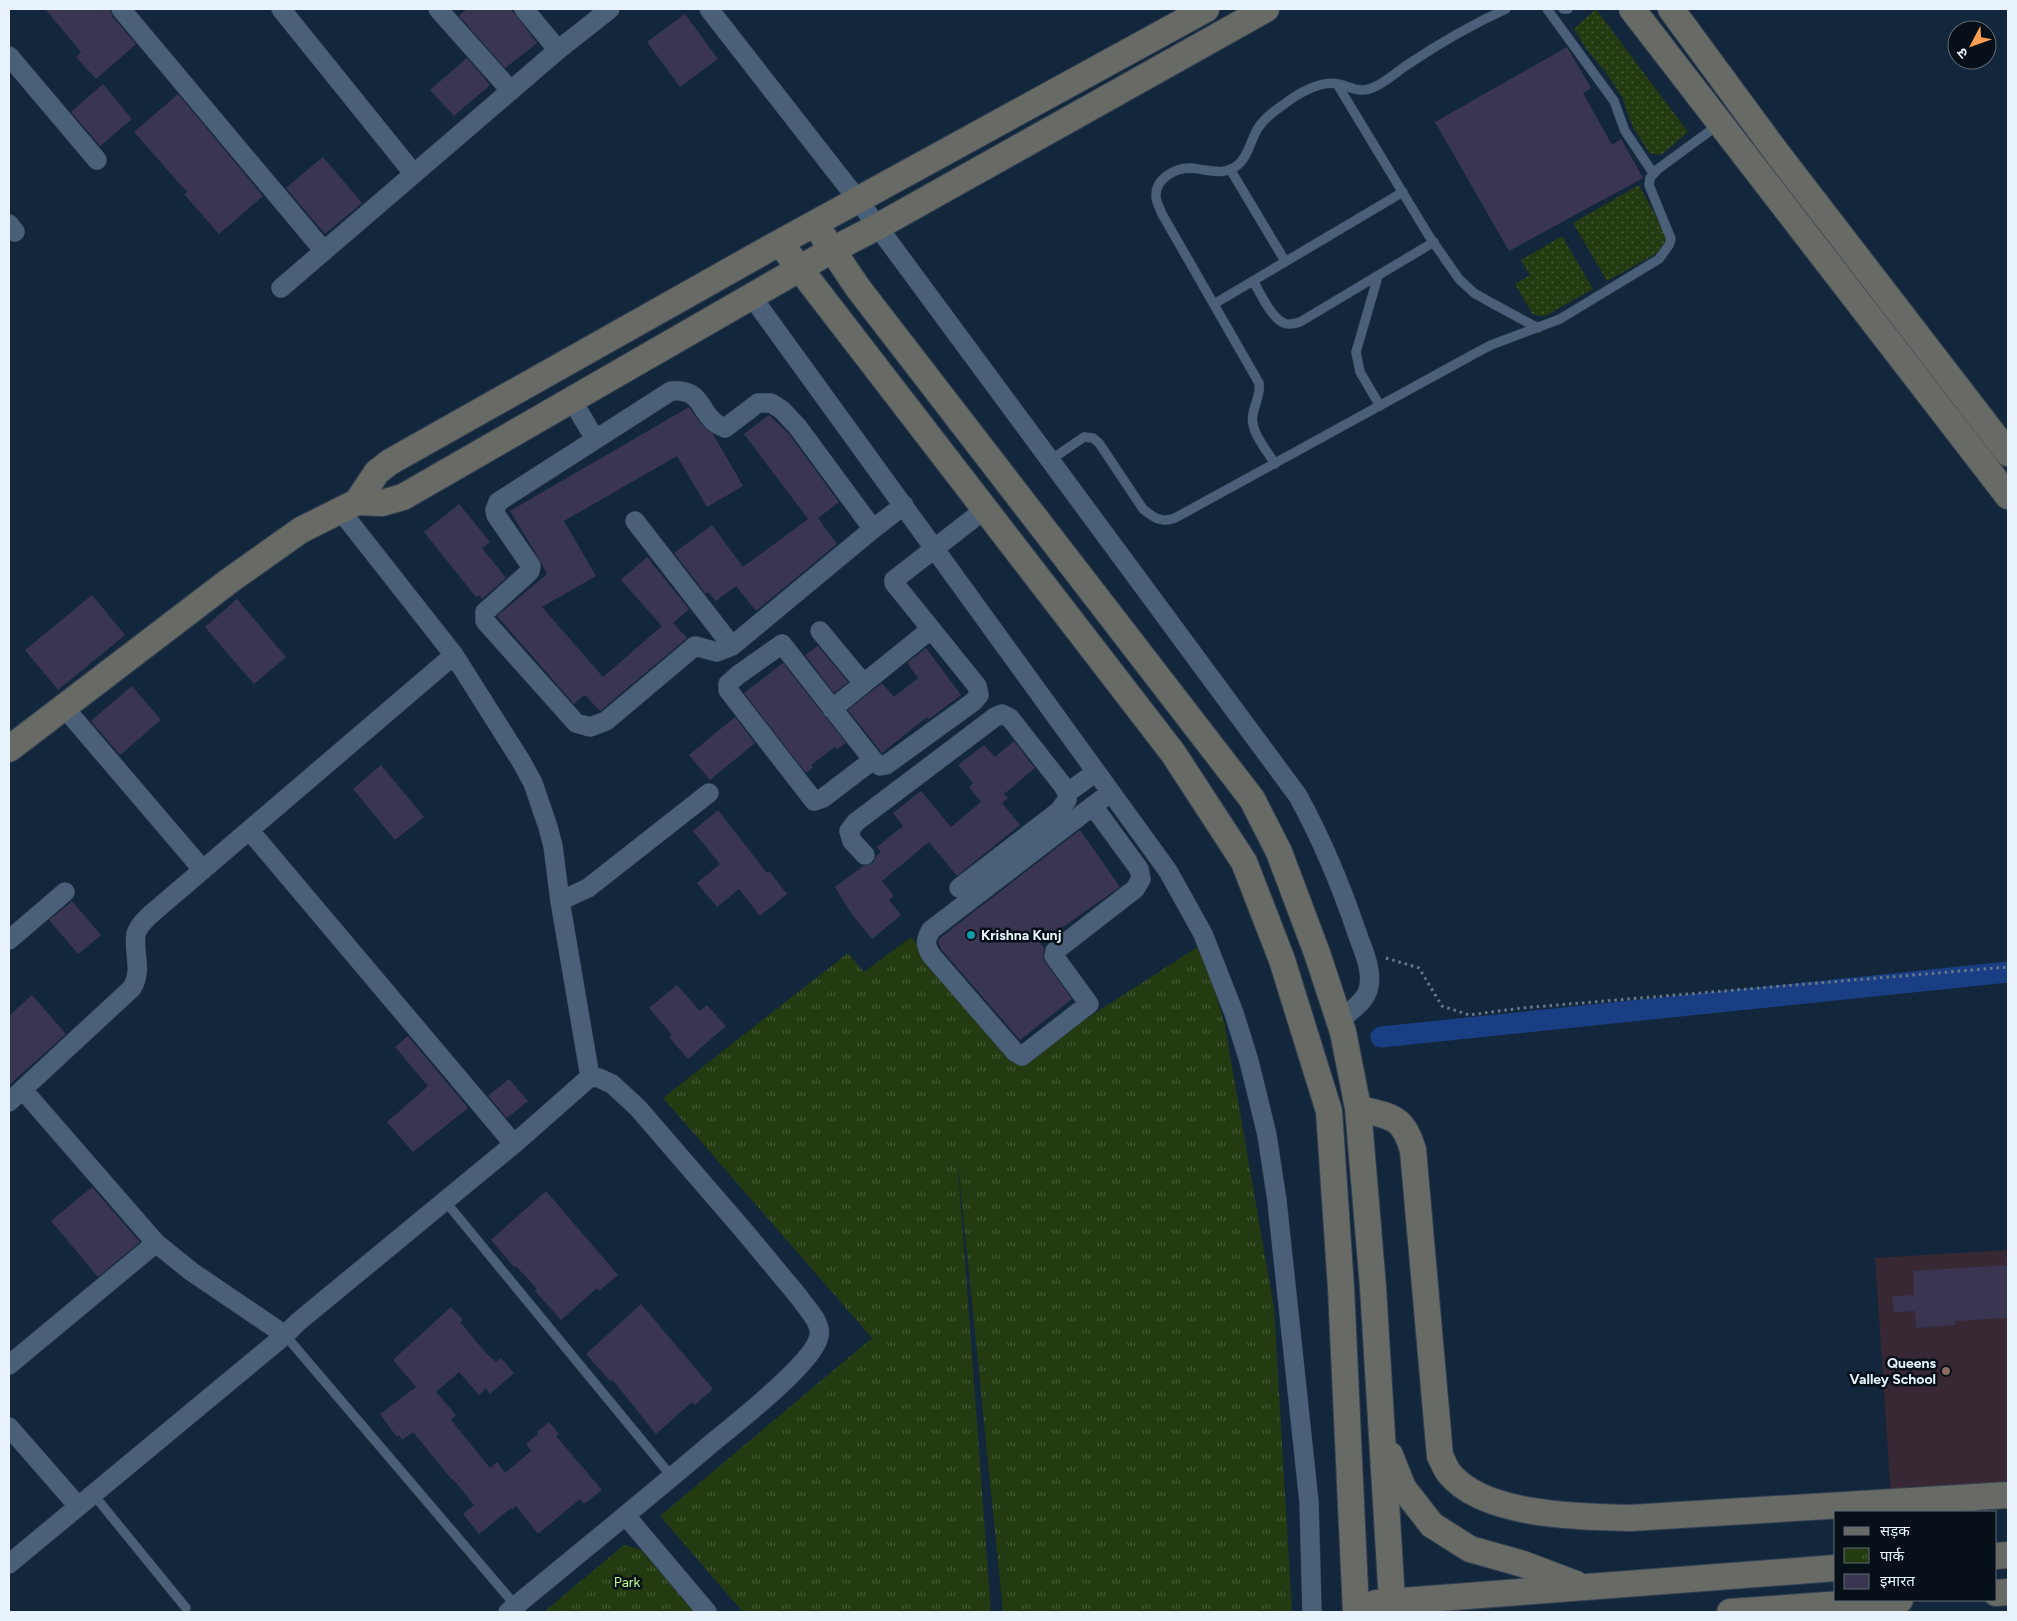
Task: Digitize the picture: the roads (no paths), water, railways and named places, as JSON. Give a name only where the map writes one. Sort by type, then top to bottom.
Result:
[{"type":"main road","points":[[348,506],[377,472],[390,462],[780,243],[1206,9]]},
{"type":"main road","points":[[9,749],[63,706],[275,547],[301,530],[348,506],[382,502],[403,497],[800,268],[877,227],[1266,9]]},
{"type":"main road","points":[[1632,9],[2008,496]]},
{"type":"main road","points":[[1671,9],[1777,153],[2008,453]]},
{"type":"main road","points":[[815,224],[858,288],[1010,482],[1252,799],[1279,852],[1317,953],[1343,1032],[1358,1108],[1373,1287],[1393,1607]]},
{"type":"main road","points":[[780,243],[1173,753],[1244,862],[1282,960],[1329,1111],[1341,1288],[1356,1609],[1393,1607],[1583,1587],[1834,1568]]},
{"type":"main road","points":[[1358,1108],[1392,1117],[1408,1132],[1413,1150],[1440,1456],[1448,1472],[1459,1483],[1473,1492],[1534,1512],[1572,1517],[1630,1518],[2008,1495]]},
{"type":"main road","points":[[1382,1434],[1403,1488],[1432,1525],[1470,1549],[1523,1564],[1583,1587]]},
{"type":"main road","points":[[1730,1612],[1886,1601]]},
{"type":"street","points":[[122,9],[324,251]]},
{"type":"street","points":[[281,9],[414,174]]},
{"type":"street","points":[[438,9],[511,91]]},
{"type":"street","points":[[524,9],[558,50]]},
{"type":"street","points":[[281,288],[558,50],[610,9]]},
{"type":"street","points":[[709,9],[858,200],[1298,796],[1339,879],[1369,971],[1368,990],[1363,998],[1339,1021]]},
{"type":"street","points":[[9,56],[97,160]]},
{"type":"street","points":[[752,297],[1168,871],[1203,934],[1234,1013],[1251,1070],[1266,1135],[1277,1201],[1309,1502],[1312,1612]]},
{"type":"street","points":[[872,529],[797,426],[782,410],[770,403],[758,403],[725,428],[714,424],[695,396],[683,390],[671,391],[496,505],[496,515],[531,566],[530,571],[526,575],[485,612],[485,621],[576,723],[590,727],[606,721],[695,646],[717,652],[732,646],[872,529],[904,505]]},
{"type":"street","points":[[572,400],[595,439]]},
{"type":"street","points":[[348,506],[454,656],[533,783],[553,846],[560,901],[590,1077]]},
{"type":"street","points":[[873,760],[823,798],[814,801],[728,690],[728,684],[782,644],[873,760],[880,766],[886,765],[973,702],[979,695],[976,686],[930,630],[894,583],[894,580],[984,510]]},
{"type":"street","points":[[635,521],[732,646]]},
{"type":"street","points":[[832,709],[930,630]]},
{"type":"street","points":[[820,631],[863,683]]},
{"type":"street","points":[[9,1102],[132,988],[137,980],[139,968],[136,935],[150,914],[454,656]]},
{"type":"street","points":[[63,706],[203,870]]},
{"type":"street","points":[[865,855],[850,835],[849,831],[856,822],[1000,715],[1010,718],[1067,793]]},
{"type":"street","points":[[959,888],[1054,816],[1065,805],[1067,793],[1096,772]]},
{"type":"street","points":[[1093,806],[1139,869],[1142,879],[1135,889],[1055,951],[1054,956],[1089,1004],[1022,1056],[1015,1052],[931,955],[926,946],[927,937],[931,930],[1111,792]]},
{"type":"street","points":[[560,901],[588,888],[709,793]]},
{"type":"street","points":[[250,831],[514,1144]]},
{"type":"street","points":[[9,940],[65,892]]},
{"type":"street","points":[[9,1564],[514,1144],[590,1077],[599,1078],[612,1084],[638,1108],[745,1232],[818,1324],[820,1336],[814,1348],[798,1367],[760,1403],[512,1609]]},
{"type":"street","points":[[23,1090],[156,1243],[192,1272],[285,1335]]},
{"type":"street","points":[[9,1365],[156,1243]]},
{"type":"street","points":[[9,1427],[78,1506]]},
{"type":"street","points":[[626,1516],[707,1612]]},
{"type":"lane","points":[[1275,464],[1252,425],[1252,414],[1259,395],[1259,383],[1162,214],[1158,205],[1157,189],[1163,179],[1179,170],[1190,168],[1216,172],[1230,170],[1241,161],[1258,128],[1282,105],[1309,89],[1322,85],[1337,84],[1363,90],[1373,88],[1419,57],[1487,17],[1506,9]]},
{"type":"lane","points":[[1547,9],[1614,101],[1625,131],[1653,173]]},
{"type":"lane","points":[[1563,9],[1568,9]]},
{"type":"lane","points":[[1337,84],[1434,242],[1459,279],[1474,292],[1538,328]]},
{"type":"lane","points":[[1050,461],[1084,437],[1093,438],[1099,443],[1143,508],[1152,517],[1160,521],[1168,521],[1491,345],[1560,319],[1651,265],[1664,253],[1671,239],[1649,185],[1653,173],[1720,123]]},
{"type":"lane","points":[[1230,170],[1286,262]]},
{"type":"lane","points":[[1214,304],[1403,192]]},
{"type":"lane","points":[[1253,281],[1268,307],[1284,324],[1292,324],[1300,322],[1434,242]]},
{"type":"lane","points":[[1378,276],[1356,352],[1360,372],[1380,406]]},
{"type":"lane","points":[[445,1200],[672,1477]]},
{"type":"lane","points":[[285,1335],[512,1609]]},
{"type":"lane","points":[[93,1494],[186,1608]]},
{"type":"waterway","points":[[1381,1037],[2008,972]]},
{"type":"place","name":"Krishna Kunj","points":[[971,935]]},
{"type":"place","name":"Queens Valley School","points":[[1946,1371]]},
{"type":"park label","name":"Park","points":[[627,1582]]}]
